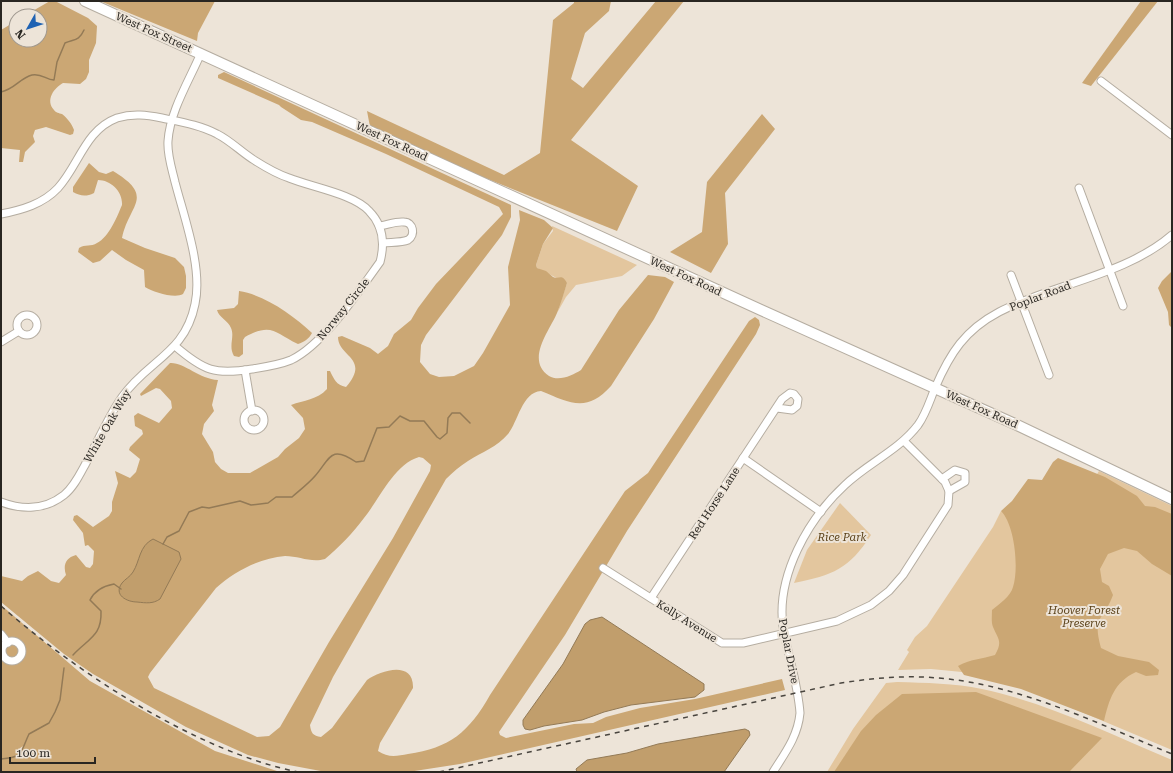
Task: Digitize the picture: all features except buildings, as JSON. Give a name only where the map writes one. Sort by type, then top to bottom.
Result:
[{"type":"street","name":"West Fox Street","points":[[85,1],[201,53]]},
{"type":"street","name":"White Oak Way","points":[[1,502],[18,508],[34,508],[49,504],[64,495],[76,481],[121,398],[134,382],[175,346],[191,319],[196,303],[198,284],[194,259],[169,160],[168,141],[171,120],[201,53]]},
{"type":"street","name":"West Fox Road","points":[[201,53],[1017,425],[1172,499]]},
{"type":"street","points":[[1101,81],[1172,135]]},
{"type":"street","points":[[1,214],[22,209],[49,196],[58,188],[70,172],[92,136],[104,124],[121,117],[142,114],[171,120]]},
{"type":"street","name":"Norway Circle","points":[[171,120],[198,125],[218,134],[234,144],[253,160],[289,178],[357,201],[369,211],[379,226],[383,243],[380,262],[322,336],[306,351],[290,360],[245,370],[228,372],[210,370],[192,360],[175,346]]},
{"type":"street","points":[[1079,188],[1123,306]]},
{"type":"street","points":[[379,226],[405,222],[410,224],[413,230],[412,235],[408,240],[383,243]]},
{"type":"street","name":"Poplar Road","points":[[935,388],[946,363],[960,341],[978,324],[1023,302],[1146,254],[1172,235]]},
{"type":"street","points":[[1011,274],[1023,302],[1049,375]]},
{"type":"street","points":[[1,342],[19,331]]},
{"type":"street","points":[[245,370],[252,411]]},
{"type":"street","name":"Poplar Drive","points":[[773,772],[792,743],[798,726],[800,713],[784,633],[782,603],[787,576],[799,548],[821,512],[845,485],[904,441],[919,423],[935,388]]},
{"type":"street","name":"Red Horse Lane","points":[[651,598],[777,408]]},
{"type":"street","points":[[904,441],[942,479],[949,491],[965,482],[965,473],[956,470],[942,479]]},
{"type":"street","points":[[743,458],[821,512]]},
{"type":"street","name":"Kelly Avenue","points":[[603,568],[722,643],[743,643],[837,621],[862,611],[880,599],[903,575],[946,510],[950,498],[949,491]]},
{"type":"street","points":[[1,634],[8,643]]},
{"type":"green space","points":[[50,1],[55,1],[88,18],[97,26],[96,43],[89,60],[89,72],[86,79],[80,84],[63,83],[54,91],[51,98],[51,106],[55,111],[62,114],[71,123],[74,130],[73,134],[70,135],[46,127],[35,130],[33,136],[35,142],[25,152],[23,162],[19,162],[20,150],[1,148],[1,30],[8,26],[8,48],[48,48],[48,8],[38,8]]},
{"type":"green space","points":[[100,1],[215,1],[198,33],[197,41]]},
{"type":"green space","points":[[574,1],[611,1],[609,11],[585,33],[571,79],[583,88],[656,1],[684,1],[571,140],[638,186],[617,231],[371,132],[367,111],[504,175],[540,153],[553,20],[574,3]]},
{"type":"green space","points":[[1141,1],[1158,1],[1091,86],[1082,83]]},
{"type":"green space","points":[[224,72],[511,205],[511,217],[502,235],[426,335],[421,345],[420,362],[430,374],[439,377],[454,376],[474,366],[510,305],[508,267],[520,220],[519,210],[544,220],[553,228],[543,244],[536,265],[537,268],[546,271],[555,278],[562,277],[567,283],[557,313],[541,345],[539,354],[539,362],[542,369],[553,378],[570,376],[581,370],[619,310],[648,275],[665,277],[674,282],[654,319],[611,386],[602,394],[594,400],[586,403],[570,402],[541,391],[529,396],[521,408],[512,429],[504,439],[465,463],[446,479],[333,677],[310,725],[313,734],[321,737],[332,728],[367,680],[380,673],[396,670],[403,671],[408,674],[412,679],[413,688],[380,743],[378,751],[385,755],[393,756],[423,751],[447,742],[466,728],[482,708],[625,491],[648,473],[749,321],[755,317],[759,320],[760,325],[756,334],[627,531],[565,635],[499,732],[500,735],[506,738],[574,724],[593,723],[606,717],[640,708],[695,699],[782,679],[785,690],[460,764],[408,772],[326,772],[278,763],[248,755],[186,727],[93,674],[64,654],[1,602],[1,576],[22,581],[38,571],[51,581],[59,583],[66,575],[65,566],[67,560],[72,556],[76,555],[86,567],[90,568],[93,564],[94,551],[88,545],[85,546],[83,533],[73,520],[74,516],[77,515],[93,527],[109,516],[112,511],[112,502],[118,483],[115,471],[130,478],[136,472],[140,459],[129,450],[130,447],[143,434],[142,430],[135,426],[134,416],[138,413],[159,423],[172,408],[171,401],[160,389],[156,388],[141,396],[140,394],[170,363],[181,365],[204,377],[218,380],[212,405],[214,411],[204,424],[202,434],[213,452],[215,462],[221,469],[228,473],[250,473],[278,457],[285,449],[299,438],[305,429],[303,418],[291,405],[315,398],[323,393],[327,389],[327,371],[330,371],[338,383],[346,387],[353,377],[355,370],[354,364],[339,344],[338,337],[342,336],[370,348],[378,354],[388,346],[394,334],[411,320],[436,284],[503,214],[499,207],[386,154],[312,122],[301,120],[279,105],[218,78],[218,75]],"holes":[[[419,457],[423,458],[431,465],[430,471],[393,538],[329,642],[280,727],[269,736],[257,737],[154,688],[148,677],[150,673],[216,588],[223,582],[248,566],[266,559],[285,556],[310,560],[325,559],[341,545],[355,529],[388,483],[402,467]]]},
{"type":"green space","points":[[762,114],[775,129],[725,193],[728,244],[711,273],[670,252],[702,232],[707,182]]},
{"type":"green space","points":[[89,163],[99,172],[106,174],[113,171],[134,188],[137,195],[136,202],[125,226],[122,238],[145,248],[175,258],[184,267],[186,276],[186,288],[183,294],[175,296],[158,293],[145,287],[144,270],[112,250],[100,261],[93,263],[78,252],[79,248],[95,244],[105,236],[112,226],[122,205],[122,200],[118,191],[112,184],[107,182],[98,180],[94,193],[88,195],[83,196],[73,192],[73,187]]},
{"type":"green space","points":[[552,226],[637,265],[622,276],[576,285],[566,297],[557,313],[567,283],[537,268],[536,265],[543,244],[553,231]]},
{"type":"green space","points":[[1172,271],[1172,328],[1169,325],[1168,312],[1158,288],[1162,281]]},
{"type":"green space","points":[[239,291],[249,293],[269,301],[304,326],[312,333],[311,335],[306,340],[298,344],[273,331],[261,330],[245,337],[243,340],[243,354],[239,357],[234,356],[232,352],[231,328],[217,310],[234,308],[238,304]]},
{"type":"green space","points":[[1058,458],[1105,477],[1137,496],[1145,506],[1155,507],[1172,514],[1172,576],[1152,564],[1137,551],[1124,548],[1108,554],[1100,569],[1102,582],[1109,586],[1113,595],[1098,624],[1101,648],[1118,656],[1149,662],[1159,670],[1158,675],[1146,676],[1136,672],[1122,681],[1114,692],[1104,721],[1021,689],[964,675],[958,666],[972,660],[995,655],[999,646],[999,640],[992,625],[992,610],[1010,594],[1015,579],[1016,570],[1013,536],[1010,526],[1001,511],[1012,501],[1028,479],[1042,480],[1053,462]]},
{"type":"green space","name":"Hoover Forest Preserve","points":[[1099,471],[1172,506],[1172,750],[1015,684],[962,672],[931,669],[898,670],[909,652],[907,650],[915,637],[927,626],[993,527],[1001,511],[1003,512],[1008,505],[1062,531]]},
{"type":"green space","name":"Rice Park","points":[[840,503],[871,535],[855,556],[839,569],[819,577],[794,583],[807,550]]},
{"type":"green space","points":[[1,605],[90,681],[215,751],[280,772],[1,772]]},
{"type":"green space","points":[[897,682],[971,687],[1031,702],[1078,720],[1172,760],[1172,772],[827,772],[853,729],[886,683]]},
{"type":"green space","points":[[976,692],[1102,738],[1069,772],[834,772],[861,731],[876,715],[902,694]]},
{"type":"shaded area","points":[[153,539],[179,552],[181,559],[160,599],[149,603],[129,601],[120,594],[120,587],[133,572],[142,550],[148,542]]},
{"type":"shaded area","points":[[602,617],[704,684],[704,690],[695,697],[631,705],[604,712],[582,720],[544,726],[530,730],[525,729],[523,720],[563,664],[585,624],[590,620]]},
{"type":"shaded area","points":[[745,729],[749,731],[750,735],[724,772],[577,772],[576,769],[587,760],[627,753],[658,744]]},
{"type":"waterway","points":[[1,92],[6,91],[24,78],[32,75],[39,75],[54,80],[57,62],[65,43],[78,38],[84,30]]},
{"type":"waterway","points":[[163,544],[167,537],[179,531],[189,512],[202,507],[209,508],[240,501],[251,505],[268,503],[276,497],[292,497],[312,479],[331,456],[336,454],[341,454],[356,462],[364,461],[377,428],[389,427],[400,416],[410,421],[424,421],[440,439],[447,433],[448,418],[452,413],[460,413],[470,423]]},
{"type":"waterway","points":[[73,655],[93,636],[99,626],[101,611],[90,600],[94,594],[103,587],[114,584],[121,589]]},
{"type":"waterway","points":[[1,759],[18,755],[22,750],[29,734],[49,723],[60,700],[64,668]]},
{"type":"railway","points":[[1,606],[66,658],[140,707],[220,747],[259,762],[298,772]]},
{"type":"railway","points":[[439,772],[841,683],[901,677],[955,680],[1019,694],[1081,716],[1172,754]]}]
